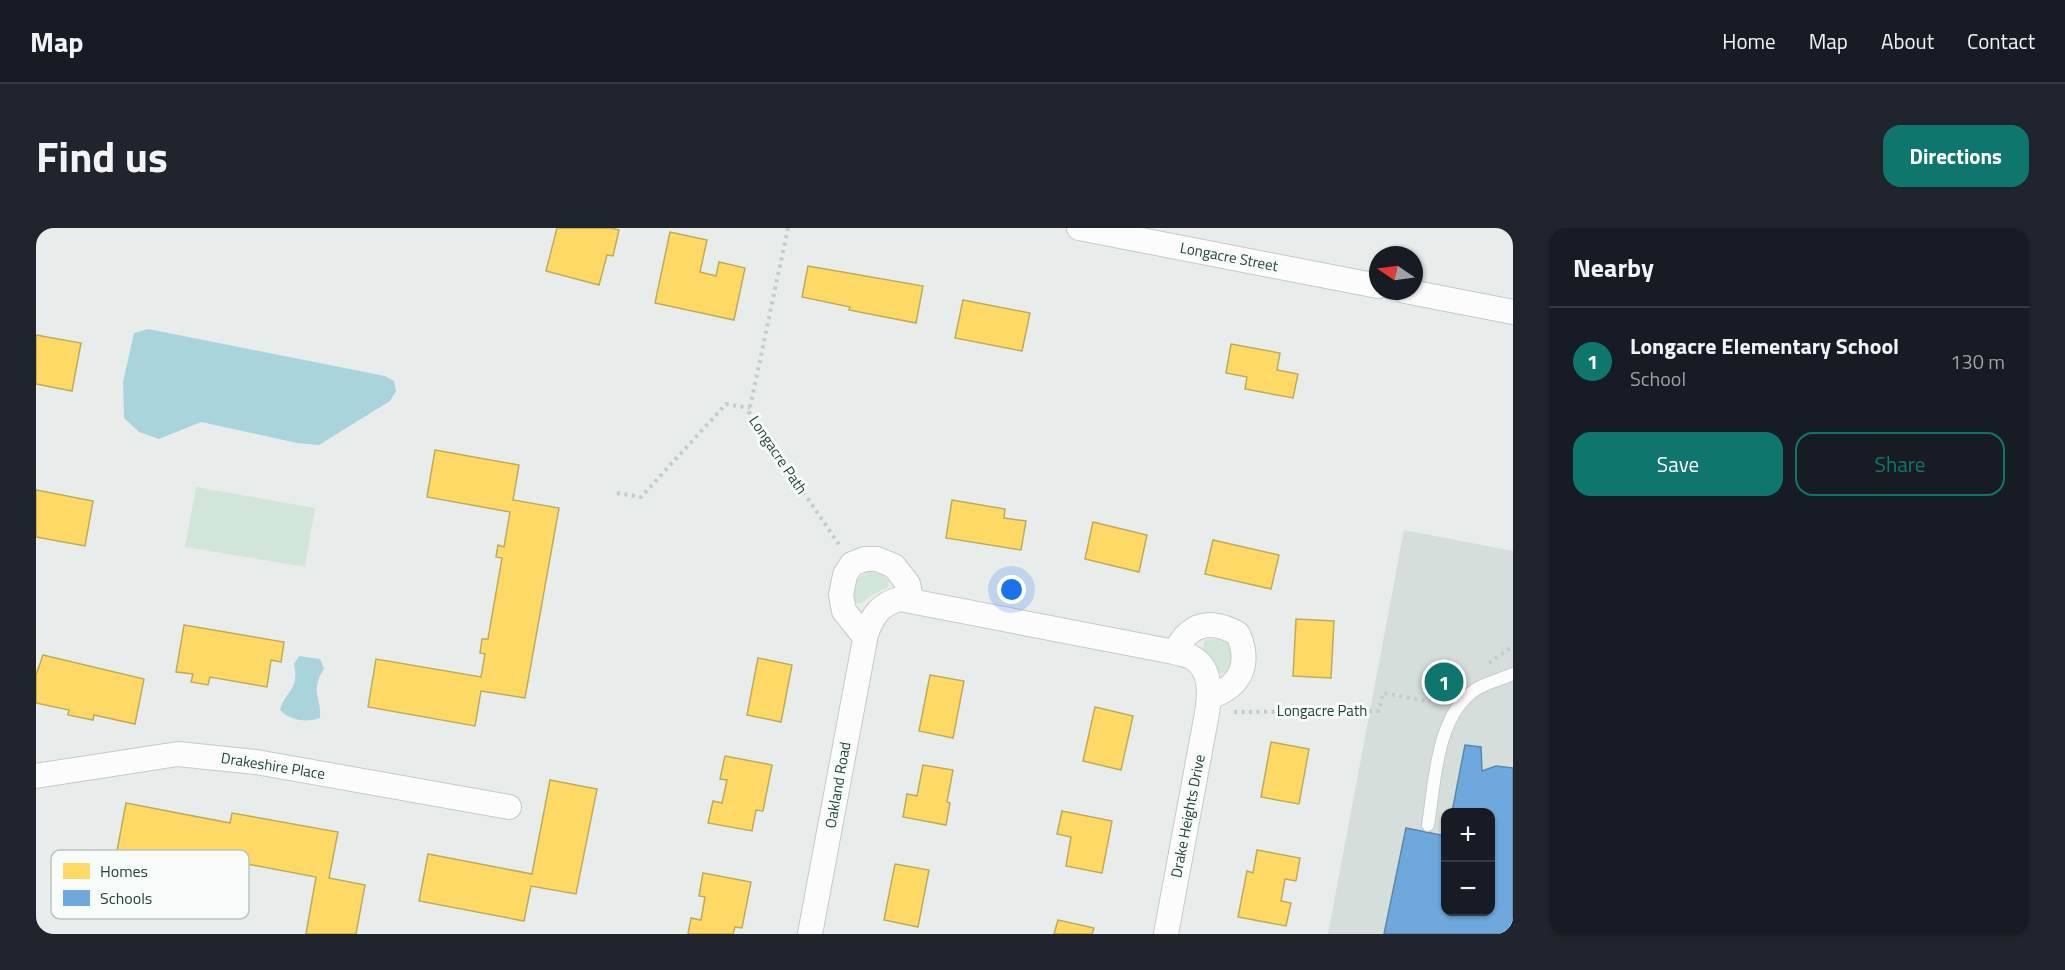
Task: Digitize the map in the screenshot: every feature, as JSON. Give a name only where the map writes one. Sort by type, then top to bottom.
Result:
[{"type":"street","name":"Longacre Street","points":[[1079,228],[1369,284]]},
{"type":"street","points":[[1423,294],[1513,312]]},
{"type":"street","points":[[865,637],[844,611],[841,595],[845,574],[852,564],[865,559],[878,559],[894,566],[908,584],[911,600]]},
{"type":"street","name":"Oakland Road","points":[[810,934],[865,637],[872,617],[888,602],[900,599],[911,600],[1174,652],[1193,658],[1203,668]]},
{"type":"street","points":[[1174,652],[1189,632],[1208,625],[1225,626],[1238,634],[1245,654],[1243,668],[1225,692],[1208,705]]},
{"type":"street","name":"Drake Heights Drive","points":[[1166,934],[1208,705],[1209,681],[1203,668]]},
{"type":"street","name":"Drakeshire Place","points":[[36,776],[178,754],[256,762],[509,807]]},
{"type":"lane","points":[[1428,825],[1440,750],[1449,721],[1461,704],[1478,689],[1513,674]]},
{"type":"path","name":"Longacre Path","points":[[789,228],[749,412],[852,564]]},
{"type":"path","points":[[617,493],[641,497],[726,404],[750,408]]},
{"type":"path","points":[[1482,669],[1513,646]]},
{"type":"path","name":"Longacre Path","points":[[1208,705],[1379,711],[1383,693],[1426,701],[1449,694]]},
{"type":"shaded area","points":[[1404,530],[1513,551],[1513,934],[1328,934]]},
{"type":"green space","points":[[196,487],[315,508],[305,567],[185,547]]},
{"type":"green space","points":[[868,572],[884,577],[889,581],[888,587],[862,603],[855,603],[852,593],[856,580]]},
{"type":"green space","points":[[1205,640],[1230,643],[1235,658],[1227,673],[1219,673],[1213,659],[1202,649]]},
{"type":"water","points":[[148,329],[385,376],[394,381],[396,391],[390,401],[319,445],[297,443],[201,422],[159,439],[139,432],[124,418],[123,382],[134,333]]},
{"type":"water","points":[[299,656],[320,659],[324,669],[317,683],[320,718],[315,720],[293,718],[280,710],[294,685],[294,664]]},
{"type":"building: Homes","points":[[557,228],[619,230],[613,256],[607,255],[599,285],[546,271]]},
{"type":"building: Homes","points":[[670,232],[707,240],[700,272],[716,276],[719,262],[745,268],[734,320],[655,303]]},
{"type":"building: Homes","points":[[808,266],[923,286],[916,323],[849,310],[850,307],[802,297]]},
{"type":"building: Homes","points":[[963,300],[1030,313],[1022,351],[955,338]]},
{"type":"building: Homes","points":[[36,335],[81,343],[72,391],[36,384]]},
{"type":"building: Homes","points":[[1231,344],[1280,353],[1277,370],[1298,374],[1293,398],[1245,389],[1247,377],[1226,373]]},
{"type":"building: Homes","points":[[435,450],[519,465],[513,500],[559,508],[525,698],[481,691],[475,726],[368,707],[376,659],[481,677],[485,654],[480,653],[482,639],[488,639],[502,558],[496,557],[498,545],[504,547],[510,512],[427,497]]},
{"type":"building: Homes","points":[[36,490],[93,501],[85,546],[36,537]]},
{"type":"building: Homes","points":[[952,500],[1005,509],[1004,518],[1026,521],[1021,550],[946,538]]},
{"type":"building: Homes","points":[[1093,522],[1147,535],[1139,572],[1085,559]]},
{"type":"building: Homes","points":[[1213,540],[1279,555],[1271,589],[1205,574]]},
{"type":"building: Homes","points":[[1296,619],[1334,621],[1331,678],[1293,676]]},
{"type":"building: Homes","points":[[184,625],[284,642],[281,662],[271,660],[267,687],[210,677],[208,685],[191,682],[193,674],[176,672]]},
{"type":"building: Homes","points":[[43,655],[144,679],[135,724],[94,715],[93,720],[68,715],[69,710],[36,703],[36,675]]},
{"type":"building: Homes","points":[[758,658],[792,665],[781,722],[747,715]]},
{"type":"building: Homes","points":[[930,675],[964,681],[953,738],[919,731]]},
{"type":"building: Homes","points":[[1095,707],[1133,716],[1121,770],[1083,761]]},
{"type":"building: Homes","points":[[1271,742],[1309,749],[1299,804],[1261,797]]},
{"type":"building: Homes","points":[[725,756],[772,765],[763,811],[756,810],[752,831],[708,823],[713,801],[722,803],[727,780],[720,779]]},
{"type":"building: Homes","points":[[923,765],[953,770],[947,802],[950,803],[946,825],[903,817],[907,794],[917,796]]},
{"type":"building: Homes","points":[[550,780],[597,789],[576,894],[531,886],[524,921],[419,901],[428,854],[532,874]]},
{"type":"building: Homes","points":[[126,803],[230,823],[232,813],[338,832],[329,878],[365,885],[356,934],[306,934],[316,877],[249,864],[249,850],[117,850]]},
{"type":"building: Homes","points":[[1062,811],[1112,821],[1102,873],[1066,866],[1071,837],[1057,834]]},
{"type":"building: Homes","points":[[1257,850],[1300,858],[1296,881],[1285,879],[1281,901],[1291,903],[1286,926],[1238,917],[1247,871],[1253,873]]},
{"type":"building: Homes","points":[[895,864],[929,870],[918,927],[884,920]]},
{"type":"building: Homes","points":[[703,873],[751,882],[742,928],[735,927],[733,934],[688,934],[691,918],[701,920],[705,897],[699,896]]},
{"type":"building: Homes","points":[[1058,920],[1094,928],[1092,934],[1054,934]]},
{"type":"building: Schools","points":[[1465,745],[1481,747],[1482,771],[1496,766],[1513,768],[1513,934],[1384,934],[1406,828],[1441,835],[1441,916],[1495,916],[1495,808],[1453,808]]},
{"type":"place","name":"Longacre Elementary School","points":[[1444,682]]}]
